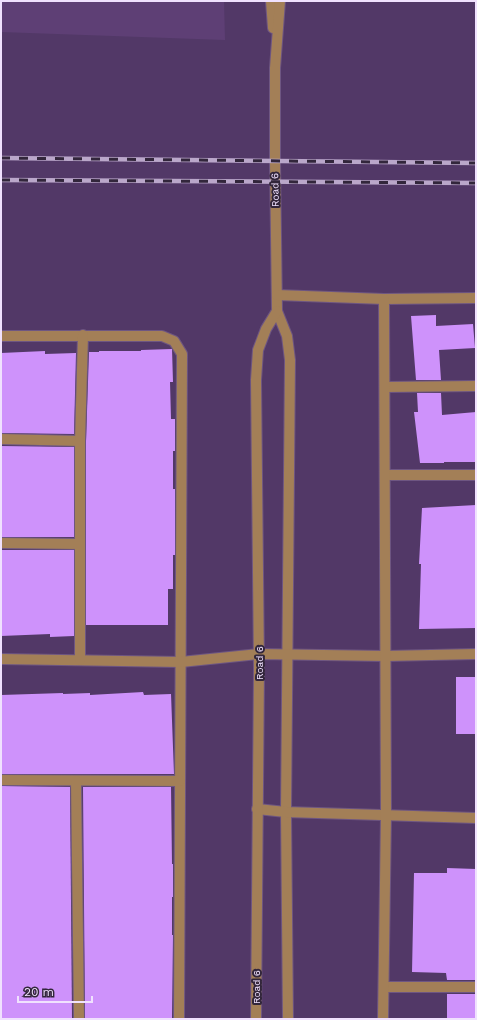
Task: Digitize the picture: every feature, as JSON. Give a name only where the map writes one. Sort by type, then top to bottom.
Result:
[{"type":"street","name":"Road 6","points":[[271,1],[275,68],[277,295],[278,311],[287,336],[290,360],[286,812],[288,1019]]},
{"type":"street","name":"Road 6","points":[[275,68],[280,1]]},
{"type":"street","points":[[277,295],[384,299],[476,298]]},
{"type":"street","points":[[383,1019],[386,815],[384,299]]},
{"type":"street","name":"Road 6","points":[[256,1019],[259,654],[256,380],[258,350],[266,329],[278,311]]},
{"type":"street","points":[[80,660],[80,441],[83,335]]},
{"type":"street","points":[[1,336],[162,336],[174,341],[182,354],[178,1019]]},
{"type":"street","points":[[385,387],[476,386]]},
{"type":"street","points":[[1,439],[80,441]]},
{"type":"street","points":[[385,475],[476,476]]},
{"type":"street","points":[[1,543],[80,544]]},
{"type":"street","points":[[1,659],[181,662],[259,654],[386,656],[476,654]]},
{"type":"street","points":[[1,780],[180,781]]},
{"type":"street","points":[[76,781],[79,1019]]},
{"type":"street","points":[[257,809],[286,812],[476,818]]},
{"type":"street","points":[[384,987],[476,987]]},
{"type":"shaded area","points":[[1,1],[224,1],[225,40],[1,32]]},
{"type":"building","points":[[436,315],[436,326],[473,324],[475,348],[439,350],[441,380],[416,380],[411,316]]},
{"type":"building","points":[[172,349],[173,382],[170,382],[171,419],[175,419],[173,489],[175,489],[175,555],[173,555],[173,589],[168,589],[168,625],[86,625],[86,441],[89,352]]},
{"type":"building","points":[[45,351],[45,354],[76,353],[74,434],[1,433],[1,353]]},
{"type":"building","points":[[417,393],[441,393],[442,415],[476,412],[476,462],[420,463],[414,412],[418,412]]},
{"type":"building","points":[[1,446],[74,447],[74,537],[1,537]]},
{"type":"building","points":[[476,505],[476,628],[419,629],[421,564],[419,564],[422,508]]},
{"type":"building","points":[[1,550],[74,550],[74,636],[50,637],[50,634],[1,636]]},
{"type":"building","points":[[456,677],[476,677],[476,734],[456,734]]},
{"type":"building","points":[[143,692],[144,695],[171,694],[174,774],[1,774],[1,695],[90,693],[90,695]]},
{"type":"building","points":[[1,786],[70,787],[72,1019],[1,1019]]},
{"type":"building","points":[[83,787],[171,787],[173,864],[172,1019],[85,1019]]},
{"type":"building","points":[[447,868],[476,869],[476,980],[447,980],[446,973],[412,972],[414,873],[447,873]]},
{"type":"building","points":[[447,994],[476,994],[476,1019],[447,1019]]},
{"type":"railway","points":[[1,158],[476,163]]},
{"type":"railway","points":[[1,180],[476,183]]}]
